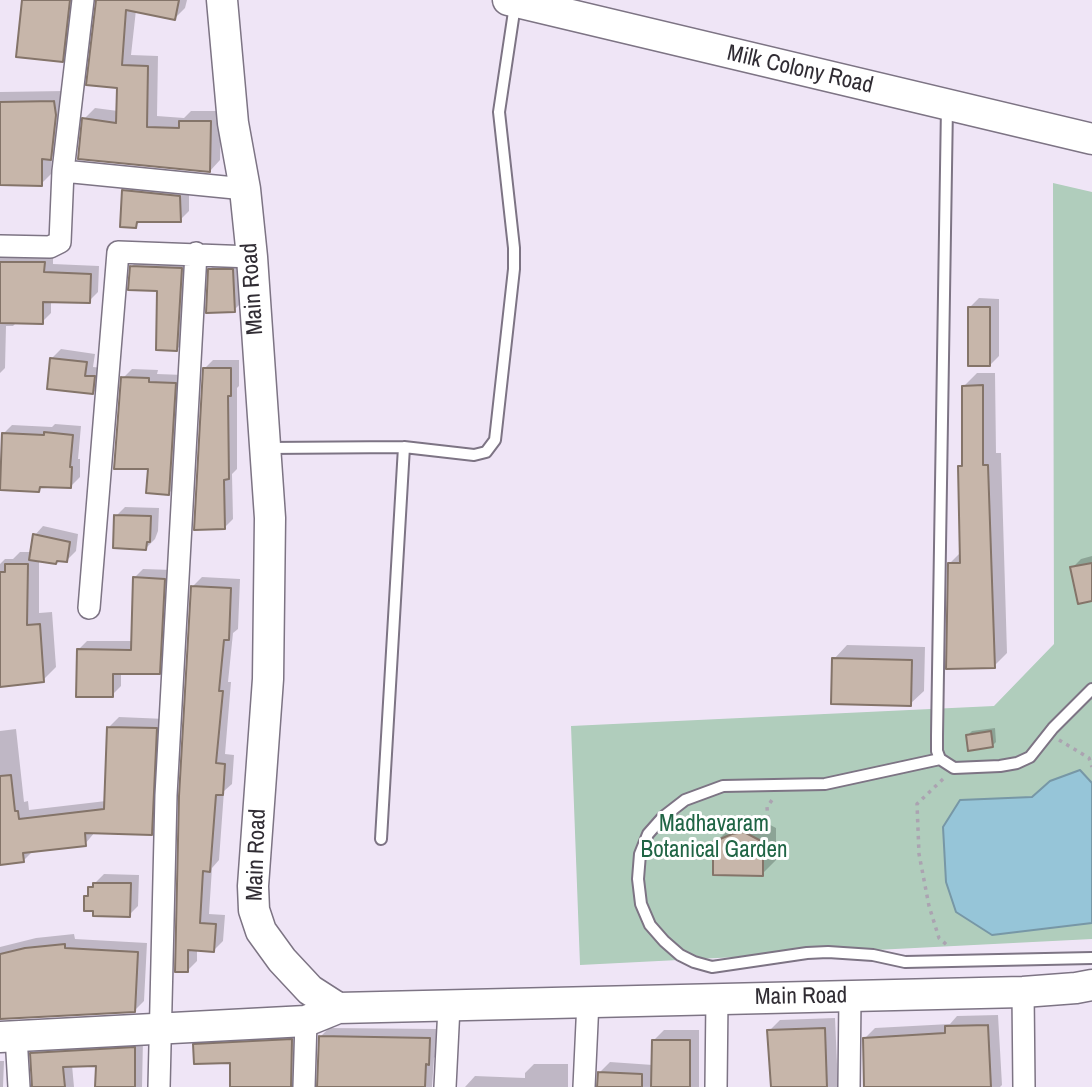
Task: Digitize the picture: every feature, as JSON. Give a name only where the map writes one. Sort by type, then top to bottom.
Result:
[{"type":"street","points":[[0,246],[50,247],[60,242],[63,171],[83,0]]},
{"type":"street","name":"Main Road","points":[[222,0],[233,123],[245,189],[252,257],[270,518],[268,679],[253,886],[254,909],[261,931],[282,960],[310,990],[338,1008],[1023,992],[1092,985]]},
{"type":"street","name":"Milk Colony Road","points":[[512,1],[1092,139]]},
{"type":"street","points":[[63,171],[245,189]]},
{"type":"street","points":[[89,608],[118,252],[252,257]]},
{"type":"street","points":[[159,1087],[158,1030],[166,795],[196,253]]},
{"type":"street","points":[[1023,992],[1024,1087]]},
{"type":"street","points":[[849,1087],[850,997]]},
{"type":"street","points":[[716,1087],[717,999]]},
{"type":"street","points":[[584,1087],[588,1001]]},
{"type":"street","points":[[446,1087],[449,1007]]},
{"type":"street","points":[[19,1087],[8,1037],[306,1021],[338,1008]]},
{"type":"street","points":[[304,1087],[306,1021]]},
{"type":"lane","points":[[265,448],[404,447],[474,455],[486,452],[495,440],[514,269],[499,112],[512,1]]},
{"type":"lane","points":[[947,105],[937,735],[940,759],[954,768],[1017,764],[1030,757],[1091,689]]},
{"type":"lane","points":[[381,839],[404,447]]},
{"type":"lane","points":[[940,759],[825,784],[723,786],[685,800],[663,817],[648,835],[640,854],[638,879],[641,904],[650,925],[664,942],[694,962],[712,967],[807,953],[873,955],[905,962],[1092,958]]},
{"type":"path","points":[[1048,734],[1089,758],[1092,767]]},
{"type":"path","points":[[954,768],[917,804],[919,854],[939,938],[963,960]]},
{"type":"path","points":[[760,834],[768,819],[767,807],[774,798],[774,785]]},
{"type":"green space","name":"Madhavaram Botanical Garden","points":[[1053,183],[1092,192],[1092,939],[580,965],[571,726],[994,706],[1054,644]]},
{"type":"water","points":[[1080,770],[1092,783],[1092,923],[992,935],[956,912],[946,882],[943,827],[960,800],[1032,797],[1050,781]]},
{"type":"building","points":[[22,0],[70,0],[63,62],[16,57]]},
{"type":"building","points":[[96,0],[179,0],[175,20],[126,10],[122,65],[148,66],[147,127],[179,128],[179,121],[211,121],[210,172],[78,159],[82,118],[116,123],[117,88],[86,85]]},
{"type":"building","points":[[54,101],[56,115],[51,160],[42,159],[42,186],[0,185],[0,102]]},
{"type":"building","points":[[122,190],[180,196],[181,222],[137,222],[136,228],[120,227]]},
{"type":"building","points":[[0,262],[45,262],[44,272],[91,274],[90,303],[43,302],[43,324],[0,323]]},
{"type":"building","points":[[130,266],[182,268],[177,351],[156,350],[157,291],[128,290]]},
{"type":"building","points":[[208,269],[233,269],[235,312],[206,313]]},
{"type":"building","points":[[968,307],[990,307],[990,366],[968,366]]},
{"type":"building","points":[[50,358],[87,362],[85,376],[95,376],[93,394],[47,389]]},
{"type":"building","points":[[203,368],[231,368],[231,396],[228,396],[229,479],[224,480],[225,529],[194,530]]},
{"type":"building","points":[[121,377],[176,383],[169,495],[146,493],[148,469],[114,469]]},
{"type":"building","points":[[983,385],[983,465],[988,465],[995,668],[946,669],[948,563],[960,563],[958,466],[962,466],[962,386]]},
{"type":"building","points":[[44,432],[73,435],[71,488],[40,487],[39,492],[0,490],[2,433],[44,435]]},
{"type":"building","points":[[114,515],[151,516],[150,542],[147,542],[146,550],[113,548]]},
{"type":"building","points":[[33,534],[70,542],[67,562],[57,561],[56,564],[29,560]]},
{"type":"building","points":[[1092,563],[1092,601],[1078,604],[1070,567]]},
{"type":"building","points":[[5,564],[28,564],[27,625],[40,624],[44,682],[0,687],[0,572],[5,572]]},
{"type":"building","points":[[133,577],[165,579],[160,674],[113,674],[113,697],[76,697],[77,649],[131,650]]},
{"type":"building","points":[[191,586],[231,588],[229,640],[224,640],[219,691],[223,691],[216,763],[225,764],[223,795],[216,795],[210,872],[203,871],[200,923],[216,924],[214,952],[188,950],[188,972],[175,972],[179,796]]},
{"type":"building","points":[[832,658],[912,660],[911,706],[831,704]]},
{"type":"building","points":[[107,727],[157,728],[152,835],[85,833],[86,846],[23,853],[24,862],[0,865],[0,776],[11,775],[15,811],[18,811],[19,819],[104,809]]},
{"type":"building","points":[[991,731],[993,747],[968,751],[966,735]]},
{"type":"building","points":[[744,832],[763,842],[763,876],[713,875],[713,842]]},
{"type":"building","points":[[93,883],[131,883],[130,917],[93,916],[93,911],[84,911],[84,896],[88,896],[88,887],[93,887]]},
{"type":"building","points":[[65,944],[65,948],[138,952],[135,1012],[0,1019],[0,954],[25,948]]},
{"type":"building","points":[[988,1025],[991,1087],[864,1087],[863,1038],[945,1033],[945,1026]]},
{"type":"building","points":[[825,1028],[827,1087],[771,1087],[767,1030]]},
{"type":"building","points":[[319,1036],[430,1038],[425,1087],[317,1087]]},
{"type":"building","points":[[292,1039],[291,1087],[230,1087],[230,1063],[194,1064],[193,1044]]},
{"type":"building","points":[[652,1040],[690,1040],[690,1087],[651,1087]]},
{"type":"building","points":[[135,1047],[135,1087],[95,1087],[96,1066],[63,1067],[65,1087],[32,1087],[30,1053]]},
{"type":"building","points":[[598,1072],[642,1074],[642,1087],[597,1087]]}]
